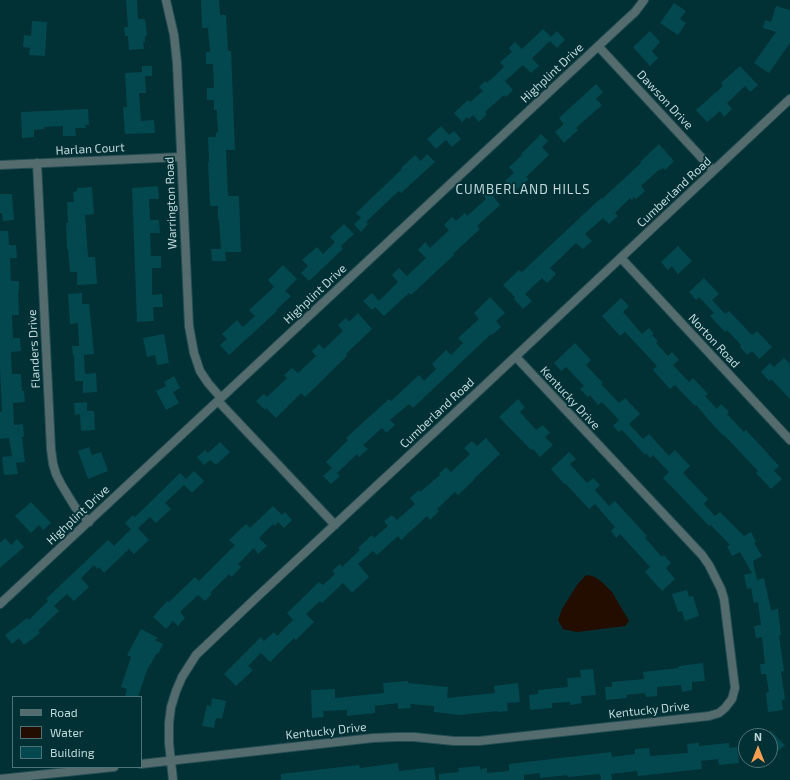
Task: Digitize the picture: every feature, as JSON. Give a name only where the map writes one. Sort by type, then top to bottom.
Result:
[{"type":"street","name":"Warrington Road","points":[[166,0],[176,49],[187,306],[190,339],[194,352],[204,378],[219,399],[335,525]]},
{"type":"street","name":"Highplint Drive","points":[[0,604],[635,12],[644,0]]},
{"type":"street","name":"Dawson Drive","points":[[598,46],[714,170]]},
{"type":"street","name":"Cumberland Road","points":[[173,780],[169,743],[171,707],[182,677],[196,655],[790,99]]},
{"type":"street","name":"Harlan Court","points":[[0,165],[181,157]]},
{"type":"street","name":"Flanders Drive","points":[[37,163],[51,449],[53,464],[61,484],[75,507],[89,522]]},
{"type":"street","name":"Norton Road","points":[[621,258],[790,440]]},
{"type":"street","name":"Kentucky Drive","points":[[142,764],[397,736],[454,741],[479,741],[709,716],[719,713],[725,708],[732,699],[734,680],[724,599],[721,589],[709,565],[702,555],[516,357]]},
{"type":"street","points":[[0,779],[104,768]]},
{"type":"water","points":[[587,575],[595,577],[612,592],[629,621],[625,626],[577,632],[563,629],[558,620],[562,609],[577,585]]},
{"type":"building","points":[[126,0],[137,0],[138,19],[145,19],[147,36],[145,36],[145,42],[143,42],[144,49],[129,50],[128,36],[125,36],[124,27],[128,27]]},
{"type":"building","points":[[201,0],[219,0],[220,15],[226,15],[228,51],[231,51],[235,150],[226,150],[228,196],[239,196],[241,252],[225,252],[226,261],[212,261],[211,249],[221,249],[218,206],[210,206],[208,137],[216,137],[216,133],[218,132],[217,110],[214,110],[214,100],[207,100],[207,88],[214,88],[213,64],[206,64],[206,52],[210,52],[208,28],[202,28]]},
{"type":"building","points":[[674,3],[686,11],[680,19],[686,23],[678,35],[660,23]]},
{"type":"building","points":[[776,6],[790,10],[790,43],[769,73],[754,63],[776,32],[763,28],[765,20],[771,22]]},
{"type":"building","points":[[32,21],[47,22],[45,56],[29,55],[30,48],[23,47],[24,35],[31,36]]},
{"type":"building","points":[[543,29],[551,37],[557,31],[565,40],[557,48],[550,41],[532,58],[539,66],[531,73],[523,65],[505,81],[513,90],[506,97],[504,95],[485,112],[487,114],[479,122],[473,115],[469,119],[467,117],[462,122],[454,113],[468,100],[470,102],[483,91],[479,87],[485,81],[487,83],[504,67],[500,62],[512,52],[509,48],[515,42],[522,49]]},
{"type":"building","points":[[650,31],[660,42],[652,51],[658,58],[650,66],[633,47]]},
{"type":"building","points":[[142,66],[152,66],[152,76],[145,76],[146,93],[139,93],[141,121],[154,120],[155,133],[125,134],[123,107],[127,107],[125,73],[142,72]]},
{"type":"building","points":[[740,66],[758,85],[750,92],[745,86],[727,103],[732,109],[724,117],[720,111],[707,122],[696,110],[723,86],[721,83]]},
{"type":"building","points":[[596,84],[603,92],[596,99],[602,105],[576,128],[578,130],[564,143],[555,132],[564,124],[559,118]]},
{"type":"building","points":[[88,109],[89,125],[85,125],[86,128],[75,128],[76,136],[63,136],[63,126],[44,127],[44,129],[34,130],[34,137],[22,138],[21,112]]},
{"type":"building","points":[[441,126],[449,135],[454,131],[461,139],[452,147],[446,140],[436,149],[427,139]]},
{"type":"building","points":[[541,134],[548,141],[542,147],[549,155],[526,177],[529,179],[514,192],[505,181],[514,173],[509,167]]},
{"type":"building","points":[[659,144],[674,161],[665,170],[663,168],[661,170],[660,169],[641,186],[645,191],[636,199],[634,197],[632,200],[630,198],[615,213],[618,216],[609,224],[603,218],[585,234],[592,241],[583,249],[576,243],[550,268],[556,274],[547,283],[542,278],[525,294],[532,301],[523,309],[514,299],[515,297],[503,285],[519,270],[522,272],[601,198],[602,199],[641,163],[640,162]]},
{"type":"building","points":[[427,154],[435,162],[401,193],[399,191],[386,203],[366,222],[368,224],[361,232],[354,224],[361,218],[356,213],[415,155],[421,161]]},
{"type":"building","points":[[489,185],[497,193],[493,196],[500,205],[477,226],[480,229],[411,295],[409,293],[384,316],[375,307],[372,310],[363,301],[372,293],[379,301],[398,282],[392,275],[399,268],[407,276],[426,258],[418,250],[425,242],[430,248],[449,230],[444,225],[452,217],[456,221],[465,213],[467,216],[486,199],[481,193]]},
{"type":"building","points":[[158,186],[159,199],[149,199],[150,220],[159,220],[160,233],[150,233],[151,256],[161,256],[161,268],[152,268],[152,295],[162,294],[163,307],[153,307],[154,321],[137,322],[132,188]]},
{"type":"building","points":[[92,187],[94,214],[85,215],[88,257],[95,257],[97,284],[77,285],[77,272],[70,272],[67,249],[67,202],[74,202],[73,192],[77,191],[77,188]]},
{"type":"building","points":[[0,194],[12,194],[14,220],[3,221],[2,213],[0,213]]},
{"type":"building","points":[[344,224],[354,234],[341,246],[343,249],[309,281],[301,273],[308,266],[302,260],[317,247],[323,254],[335,242],[330,237]]},
{"type":"building","points":[[0,231],[8,231],[9,245],[16,245],[17,258],[10,258],[11,281],[19,281],[19,315],[12,315],[13,338],[20,338],[21,351],[11,352],[12,374],[21,374],[22,391],[24,391],[25,402],[13,403],[14,425],[23,424],[24,437],[22,437],[25,462],[16,463],[18,474],[4,475],[2,457],[12,456],[9,438],[0,439],[0,412],[2,411],[0,369]]},
{"type":"building","points":[[678,246],[692,261],[678,274],[672,266],[668,270],[661,262]]},
{"type":"building","points":[[283,265],[297,279],[285,291],[291,296],[276,310],[277,311],[229,355],[220,345],[227,339],[222,334],[237,320],[243,327],[255,316],[249,310],[274,287],[268,280]]},
{"type":"building","points":[[704,278],[719,294],[712,300],[725,314],[729,311],[752,335],[757,331],[772,347],[759,359],[752,351],[747,355],[740,347],[741,345],[727,330],[725,332],[710,316],[714,313],[699,297],[696,300],[689,292]]},
{"type":"building","points":[[82,293],[82,304],[89,304],[94,354],[84,355],[85,374],[96,373],[97,392],[83,393],[83,381],[75,381],[74,355],[73,356],[72,346],[79,346],[78,323],[70,324],[68,294]]},
{"type":"building","points":[[490,297],[505,313],[496,321],[501,327],[492,335],[491,334],[413,408],[409,404],[390,420],[395,425],[386,433],[382,428],[363,445],[368,449],[359,457],[357,454],[337,473],[326,462],[348,440],[346,438],[389,399],[391,401],[419,375],[424,381],[436,369],[432,364],[446,350],[451,355],[463,343],[458,338],[479,319],[474,313]]},
{"type":"building","points":[[621,298],[629,306],[623,312],[642,334],[649,328],[654,334],[652,335],[658,341],[656,343],[668,356],[672,352],[679,360],[673,365],[689,382],[693,378],[708,394],[705,396],[717,409],[721,404],[729,412],[727,414],[744,432],[746,430],[779,466],[774,471],[782,479],[771,489],[756,473],[758,471],[714,426],[696,405],[695,406],[675,385],[670,389],[653,370],[657,366],[625,332],[620,336],[602,316]]},
{"type":"building","points":[[358,313],[372,329],[305,397],[301,393],[276,418],[256,401],[264,394],[267,397],[287,378],[284,375],[292,368],[298,373],[316,356],[312,351],[319,344],[324,349],[343,331],[338,325],[346,318],[349,322]]},
{"type":"building","points":[[164,334],[169,363],[157,365],[155,355],[147,357],[143,338]]},
{"type":"building","points":[[575,343],[591,360],[586,365],[603,383],[601,384],[619,403],[625,398],[640,414],[629,424],[643,439],[649,434],[669,456],[675,450],[690,466],[683,473],[708,499],[704,504],[715,516],[720,512],[744,536],[751,532],[756,542],[754,543],[762,556],[753,561],[757,580],[764,578],[771,610],[778,609],[781,635],[779,635],[784,671],[781,672],[785,699],[782,700],[783,710],[768,712],[766,693],[769,692],[766,674],[761,674],[760,664],[765,664],[762,637],[756,638],[754,626],[761,625],[758,602],[754,603],[751,588],[747,589],[744,575],[752,573],[740,552],[732,556],[727,546],[730,545],[711,525],[709,526],[663,478],[669,472],[653,455],[650,458],[646,453],[645,455],[622,430],[619,432],[613,426],[619,420],[602,402],[598,405],[590,395],[588,397],[580,389],[584,386],[566,367],[561,371],[554,363]]},
{"type":"building","points":[[784,358],[790,364],[790,399],[771,379],[769,381],[761,372],[770,363],[774,367]]},
{"type":"building","points":[[174,376],[180,388],[173,392],[179,403],[166,410],[156,391],[166,386],[164,382]]},
{"type":"building","points":[[518,399],[525,407],[520,412],[536,430],[543,425],[550,433],[545,437],[553,445],[540,457],[533,449],[531,450],[499,417]]},
{"type":"building","points":[[87,402],[87,411],[94,411],[95,430],[81,431],[80,414],[75,415],[74,403]]},
{"type":"building","points":[[486,438],[500,454],[458,495],[455,492],[437,509],[439,511],[430,520],[427,516],[401,540],[398,536],[377,555],[373,551],[358,564],[369,577],[352,593],[343,583],[322,603],[320,601],[306,614],[314,622],[296,640],[294,638],[270,662],[261,653],[248,666],[253,670],[236,686],[224,674],[261,637],[264,641],[274,632],[277,636],[293,620],[287,613],[319,582],[323,585],[335,574],[332,571],[340,564],[342,567],[360,550],[358,548],[372,535],[374,538],[388,526],[384,521],[392,515],[397,520],[415,504],[410,498],[419,490],[420,492],[440,475],[439,474],[446,467],[451,472],[470,454],[464,448],[472,441],[477,446]]},
{"type":"building","points":[[220,442],[230,452],[216,465],[210,460],[204,465],[197,457],[205,450],[208,453]]},
{"type":"building","points":[[89,447],[92,455],[101,452],[108,471],[88,479],[78,451]]},
{"type":"building","points":[[569,452],[576,459],[570,464],[587,483],[593,478],[600,485],[595,490],[609,506],[615,501],[647,536],[645,538],[662,557],[664,555],[671,563],[666,568],[675,579],[662,591],[645,572],[650,567],[620,534],[616,538],[611,531],[615,527],[595,504],[589,509],[551,469]]},
{"type":"building","points":[[332,468],[340,476],[331,484],[323,476]]},
{"type":"building","points":[[194,471],[204,481],[192,493],[184,485],[165,503],[171,509],[156,523],[150,517],[138,528],[149,540],[134,554],[129,549],[104,573],[99,567],[97,569],[94,565],[81,578],[89,587],[74,601],[67,594],[54,606],[59,611],[38,631],[40,633],[24,645],[19,638],[12,644],[5,635],[27,618],[29,620],[48,601],[46,599],[108,540],[114,546],[131,529],[125,523],[133,515],[135,517],[180,473],[186,479]]},
{"type":"building","points":[[31,502],[51,523],[43,530],[39,525],[31,533],[15,516]]},
{"type":"building","points":[[273,506],[282,515],[285,512],[292,520],[284,528],[278,522],[275,526],[273,524],[259,538],[267,546],[258,554],[254,548],[238,564],[241,567],[232,577],[229,574],[210,593],[212,594],[205,601],[198,595],[180,612],[185,618],[178,626],[173,621],[166,629],[153,617],[167,601],[169,602],[195,577],[199,581],[235,545],[229,540],[246,524],[250,528]]},
{"type":"building","points":[[5,538],[11,545],[17,539],[24,547],[0,568],[0,543]]},
{"type":"building","points":[[687,590],[689,597],[693,596],[699,616],[685,621],[682,611],[678,612],[672,594]]},
{"type":"building","points":[[141,629],[158,638],[155,640],[163,644],[147,670],[138,696],[125,696],[127,689],[121,687],[131,657],[127,655]]},
{"type":"building","points":[[703,663],[705,681],[692,682],[692,690],[682,692],[681,685],[657,687],[657,696],[646,697],[645,693],[626,695],[627,698],[606,700],[605,687],[612,687],[612,682],[644,679],[643,672],[679,668],[679,666]]},
{"type":"building","points":[[593,669],[596,695],[581,696],[582,703],[570,705],[570,702],[552,703],[552,708],[530,710],[529,695],[538,694],[538,690],[568,687],[567,678],[581,677],[580,670]]},
{"type":"building","points":[[408,681],[408,683],[448,687],[447,698],[495,693],[494,686],[518,683],[520,702],[507,703],[508,711],[460,715],[434,712],[434,706],[410,704],[411,708],[398,709],[398,703],[375,706],[375,713],[347,716],[347,710],[323,711],[324,717],[312,718],[311,690],[335,689],[335,698],[384,693],[383,683]]},
{"type":"building","points":[[212,698],[226,701],[222,719],[216,718],[214,728],[202,726],[207,705],[211,706]]},
{"type":"building","points":[[778,738],[785,745],[778,751]]},
{"type":"building","points":[[699,743],[699,746],[729,743],[729,748],[737,747],[738,763],[719,765],[718,759],[701,761],[702,769],[638,776],[637,771],[611,774],[612,780],[601,780],[600,774],[540,778],[540,773],[524,775],[524,780],[439,780],[439,774],[459,772],[458,768],[480,766],[480,769],[487,768],[487,773],[509,771],[509,764],[611,752],[612,757],[635,754],[635,749],[649,748],[650,756],[688,753],[687,744]]},
{"type":"building","points":[[398,763],[399,771],[434,767],[436,780],[281,780],[281,774],[359,765],[360,768]]},
{"type":"district","name":"CUMBERLAND HILLS","points":[[523,190]]}]
